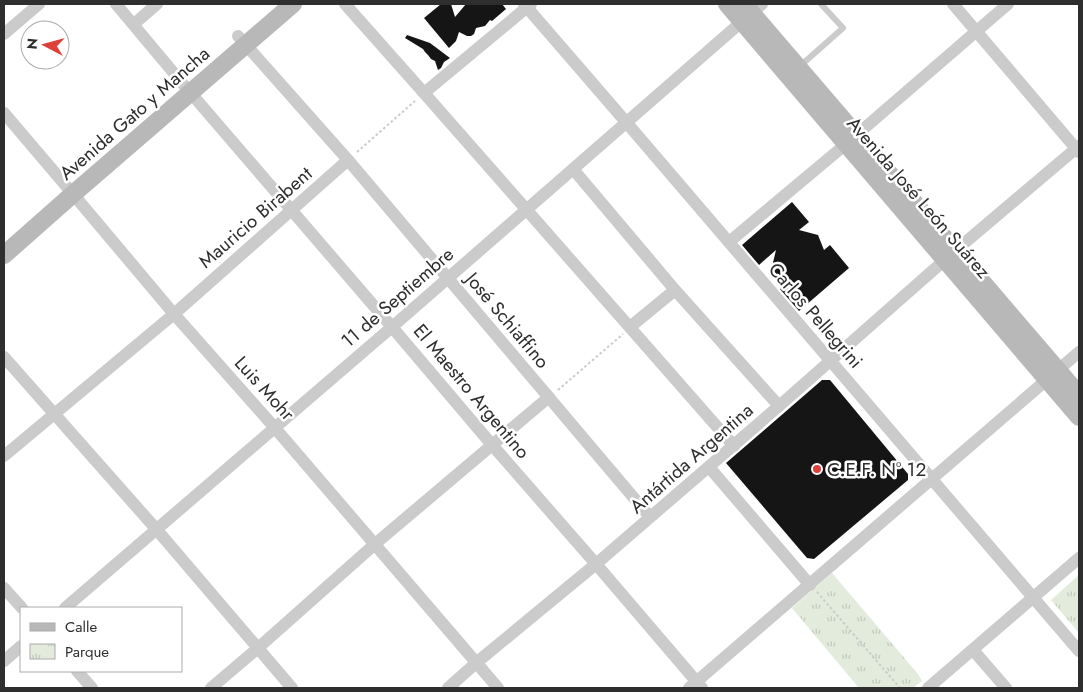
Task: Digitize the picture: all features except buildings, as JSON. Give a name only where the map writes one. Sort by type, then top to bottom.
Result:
[{"type":"main road","name":"Avenida Gato y Mancha","points":[[242,41],[275,4]]},
{"type":"main road","name":"Avenida Gato y Mancha","points":[[4,239],[69,190],[242,41],[293,4]]},
{"type":"main road","name":"Avenida José León Suárez","points":[[727,4],[750,10],[798,67],[851,139]]},
{"type":"main road","name":"Avenida José León Suárez","points":[[750,10],[851,139],[1052,375],[1079,417]]},
{"type":"main road","name":"Avenida Gato y Mancha","points":[[4,255],[69,190]]},
{"type":"main road","name":"Avenida José León Suárez","points":[[1052,375],[1079,395]]},
{"type":"street","points":[[4,34],[39,4]]},
{"type":"street","name":"El Maestro Argentino","points":[[116,4],[596,564],[696,686]]},
{"type":"street","points":[[134,24],[157,4]]},
{"type":"street","points":[[344,4],[424,92],[734,446]]},
{"type":"street","points":[[954,4],[1078,149]]},
{"type":"street","points":[[729,242],[1008,4]]},
{"type":"street","points":[[424,92],[527,5]]},
{"type":"street","name":"Carlos Pellegrini","points":[[527,5],[1079,651]]},
{"type":"street","name":"11 de Septiembre","points":[[66,607],[573,169],[750,10]]},
{"type":"street","name":"José Schiaffino","points":[[242,41],[348,160],[650,517]]},
{"type":"street","name":"Luis Mohr","points":[[4,113],[174,314],[275,428],[498,688]]},
{"type":"street","name":"Antártida Argentina","points":[[448,688],[734,446],[950,255],[1078,149]]},
{"type":"street","name":"Mauricio Birabent","points":[[4,456],[174,314],[348,160]]},
{"type":"street","points":[[573,169],[675,290],[779,406]]},
{"type":"street","points":[[630,328],[675,290]]},
{"type":"street","points":[[696,686],[1079,352]]},
{"type":"street","points":[[4,357],[292,688]]},
{"type":"street","points":[[211,688],[375,544],[549,398]]},
{"type":"street","points":[[709,467],[810,585]]},
{"type":"street","points":[[928,688],[1079,558]]},
{"type":"street","points":[[4,588],[21,607]]},
{"type":"street","points":[[4,661],[20,647]]},
{"type":"street","points":[[973,650],[1006,688]]},
{"type":"street","points":[[78,672],[92,688]]},
{"type":"lane","points":[[798,67],[843,28],[821,4]]},
{"type":"path","points":[[348,160],[424,92]]},
{"type":"path","points":[[549,398],[630,328]]},
{"type":"path","points":[[810,585],[900,688]]},
{"type":"green space","points":[[832,573],[918,674],[922,681],[913,688],[859,688],[792,608]]},
{"type":"green space","points":[[1079,575],[1079,633],[1051,600]]},
{"type":"place","name":"C.E.F. N° 12","points":[[817,469]]}]
